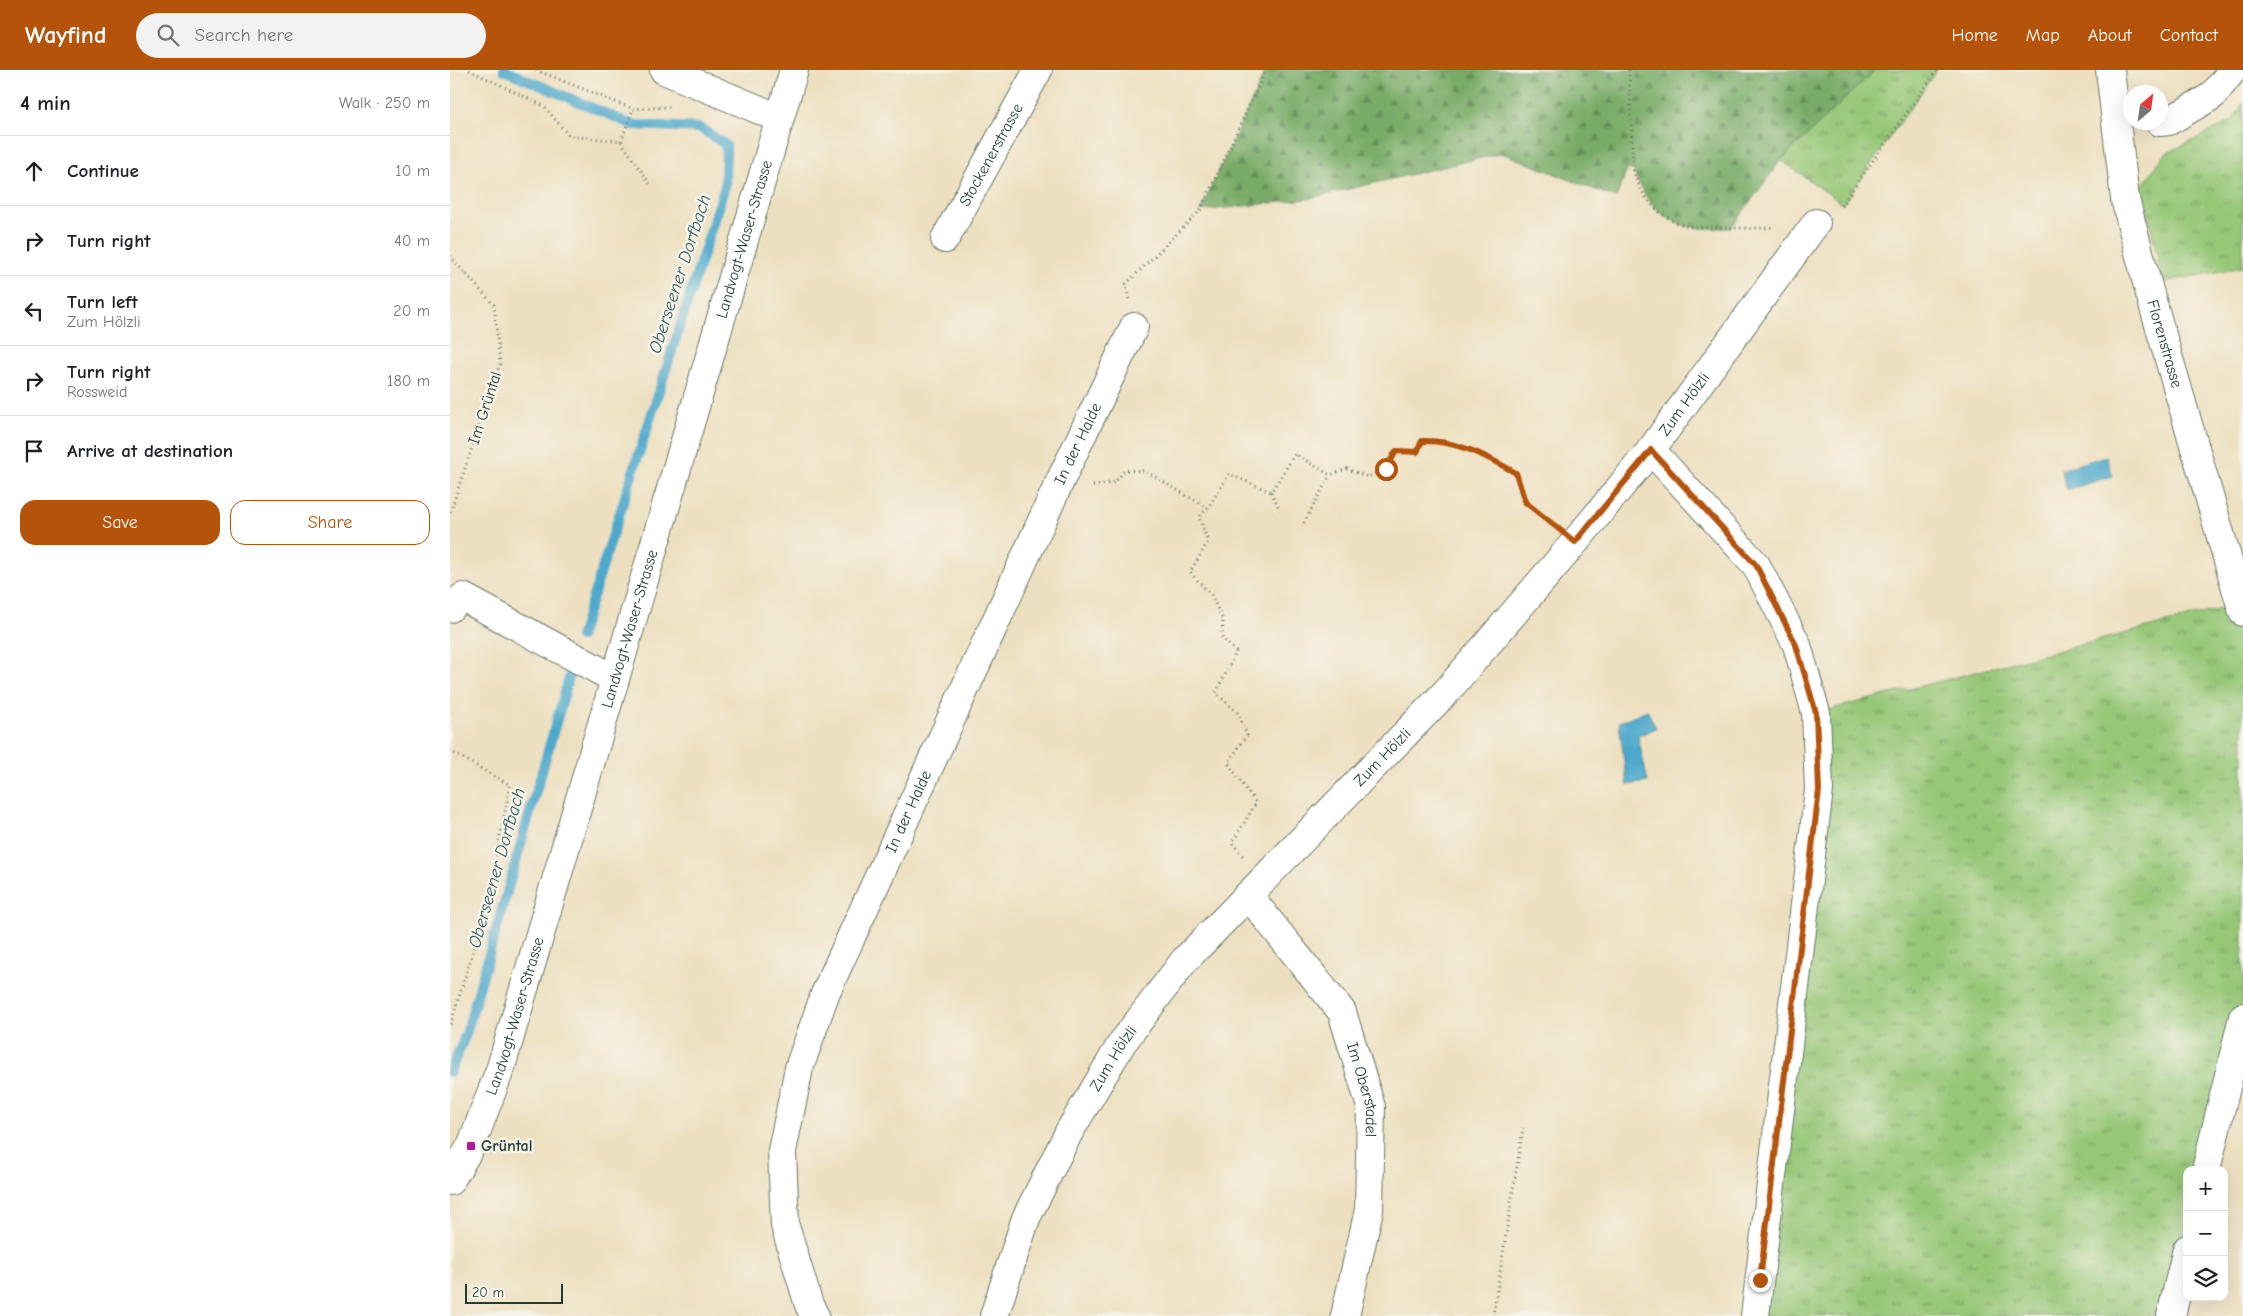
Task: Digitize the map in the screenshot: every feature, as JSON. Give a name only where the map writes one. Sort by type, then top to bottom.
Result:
[{"type":"street","points":[[664,70],[779,118]]},
{"type":"street","name":"Landvogt-Waser-Strasse","points":[[450,1181],[471,1146],[501,1067],[794,70]]},
{"type":"street","name":"Stockenerstrasse","points":[[945,239],[1038,70]]},
{"type":"street","name":"Florenstrasse","points":[[2110,70],[2119,130],[2125,199],[2243,612]]},
{"type":"street","points":[[2168,121],[2212,96],[2234,70]]},
{"type":"street","points":[[2119,130],[2123,129]]},
{"type":"street","name":"Zum Hölzli","points":[[994,1316],[1026,1218],[1069,1132],[1122,1043],[1184,961],[1446,692],[1575,542],[1651,450],[1816,223]]},
{"type":"street","name":"In der Halde","points":[[815,1316],[809,1305],[785,1226],[782,1150],[799,1068],[825,994],[1061,479],[1134,327]]},
{"type":"street","points":[[1651,450],[1756,565],[1796,645],[1816,713],[1819,790],[1755,1316]]},
{"type":"street","points":[[450,608],[463,597],[615,679]]},
{"type":"street","name":"Im Oberstadel","points":[[1256,888],[1342,1012],[1371,1107],[1369,1210],[1345,1316]]},
{"type":"street","points":[[2207,1166],[2243,1018]]},
{"type":"street","points":[[2171,1316],[2185,1256]]},
{"type":"path","points":[[469,70],[544,106],[569,136],[621,141]]},
{"type":"path","points":[[536,70],[634,109],[678,107]]},
{"type":"path","points":[[1134,327],[1126,284],[1200,212],[1266,70]]},
{"type":"path","points":[[1629,70],[1633,169],[1637,182],[1647,200],[1662,215],[1687,226],[1763,228],[1816,223],[1843,204],[1937,70]]},
{"type":"path","points":[[621,141],[634,109]]},
{"type":"path","points":[[621,141],[650,184]]},
{"type":"path","name":"Im Grüntal","points":[[450,256],[494,305],[500,364],[450,513]]},
{"type":"path","points":[[1304,523],[1330,475],[1347,469],[1368,478],[1386,469],[1396,451],[1417,452],[1422,441],[1438,440],[1477,451],[1516,473],[1525,502],[1575,542]]},
{"type":"path","points":[[1271,492],[1295,454],[1330,475]]},
{"type":"path","points":[[1061,479],[1084,488],[1115,482],[1125,470],[1145,471],[1208,508]]},
{"type":"path","points":[[1256,888],[1232,843],[1256,803],[1228,763],[1247,735],[1237,712],[1216,693],[1236,652],[1222,638],[1223,620],[1211,595],[1190,572],[1208,542],[1199,517],[1208,508],[1229,474],[1271,492],[1280,510]]},
{"type":"path","points":[[450,751],[510,785],[486,910],[450,1026]]},
{"type":"path","points":[[1493,1316],[1523,1128]]},
{"type":"green space","points":[[1266,70],[1875,70],[1781,160],[1731,228],[1698,228],[1677,223],[1660,212],[1646,197],[1633,169],[1627,170],[1616,198],[1502,153],[1307,199],[1200,211]]},
{"type":"green space","points":[[1875,70],[1937,70],[1843,204],[1781,160]]},
{"type":"green space","points":[[2243,103],[2243,267],[2163,282],[2142,186],[2165,154],[2232,121]]},
{"type":"green space","points":[[2240,604],[2243,612],[2243,1017],[2207,1166],[2183,1166],[2183,1266],[2171,1316],[1755,1316],[1816,713]]},
{"type":"water","points":[[2106,456],[2113,476],[2067,490],[2061,470]]},
{"type":"water","points":[[1647,710],[1656,728],[1638,736],[1648,782],[1627,785],[1619,722]]},
{"type":"waterway","name":"Oberseener Dorfbach","points":[[504,70],[633,125],[700,128],[726,145],[725,186],[580,637]]},
{"type":"waterway","name":"Oberseener Dorfbach","points":[[450,1072],[466,1034],[571,671]]},
{"type":"place","name":"Grüntal","points":[[471,1146]]},
{"type":"route","points":[[1386,469],[1396,451],[1417,452],[1422,441],[1438,440],[1477,451],[1516,473],[1525,502],[1575,542],[1651,450],[1756,565],[1796,645],[1816,713],[1819,790],[1760,1280]]}]
